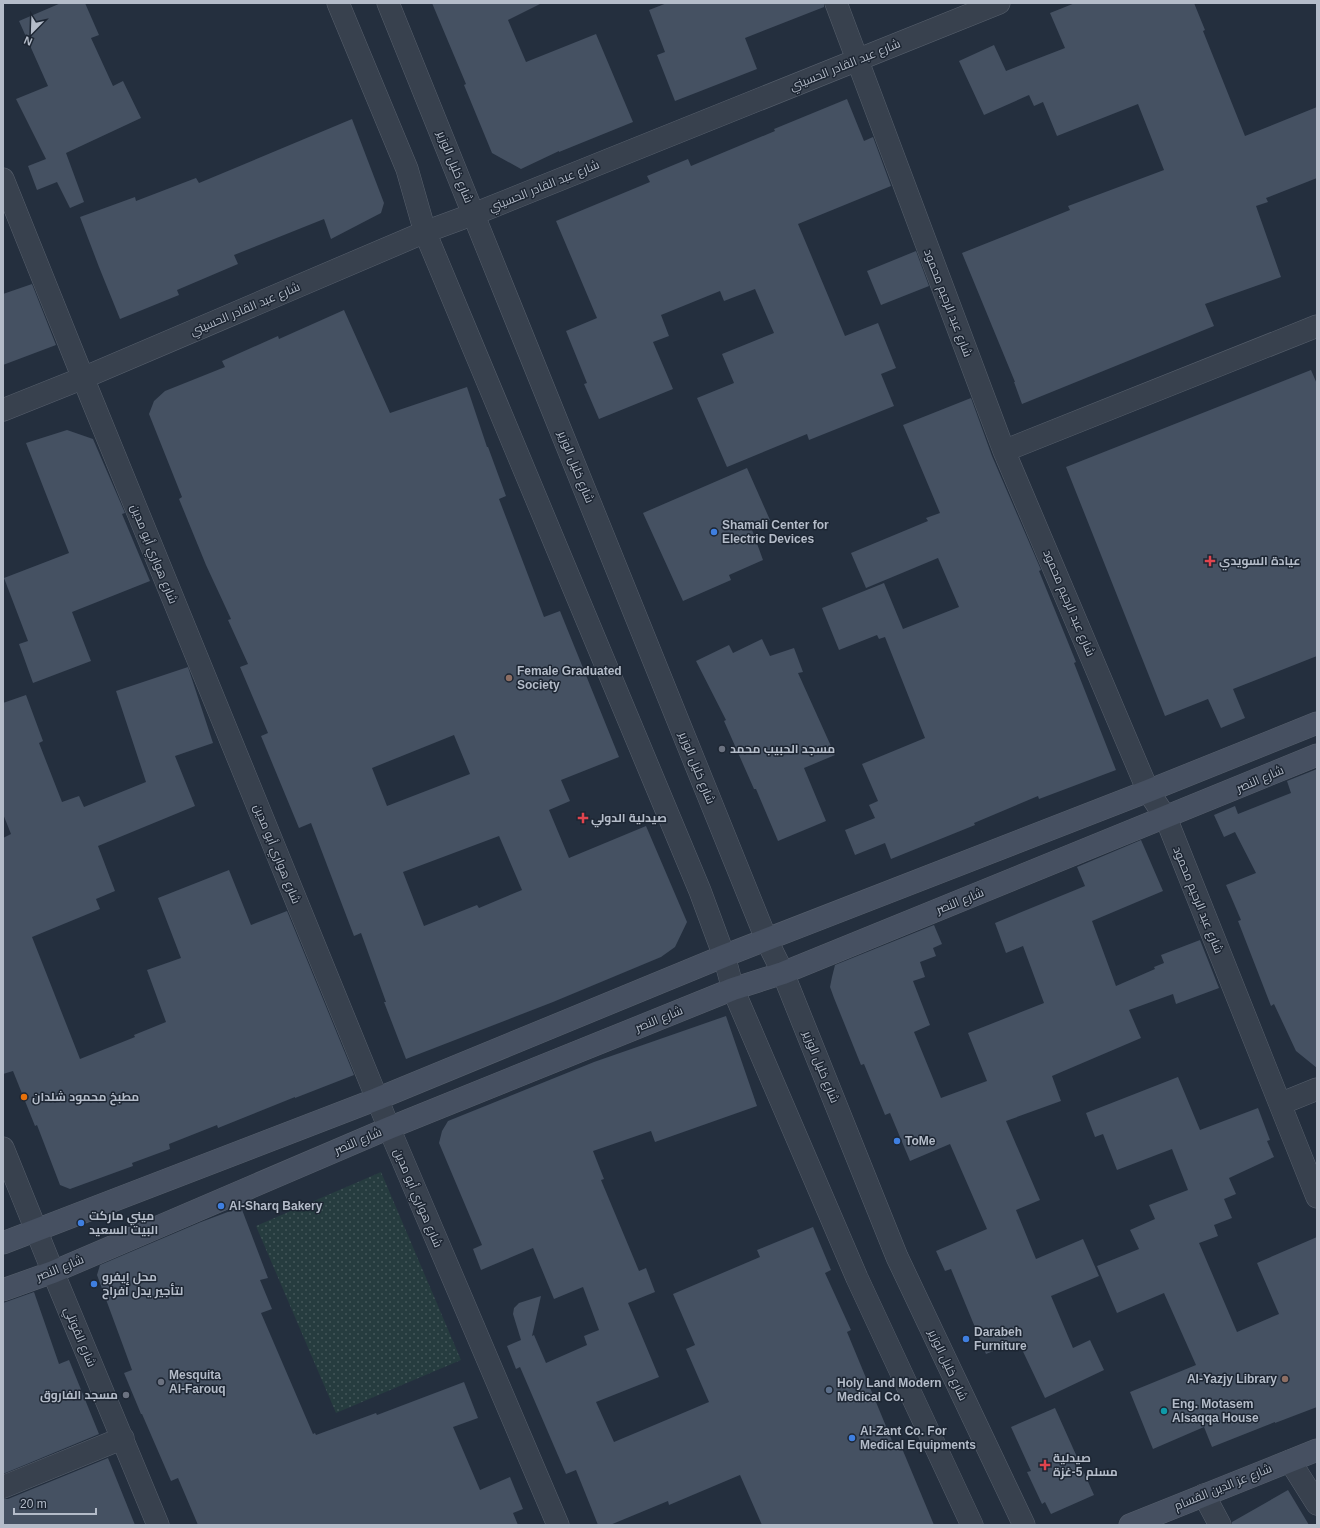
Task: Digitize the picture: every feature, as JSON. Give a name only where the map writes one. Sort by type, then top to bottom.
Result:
[{"type":"main road","points":[[3,1243],[377,1099],[724,956],[767,941],[1317,723]]},
{"type":"main road","name":"شارع النصر","points":[[3,1290],[53,1272],[389,1128],[733,989],[783,973],[1166,818],[1317,755]]},
{"type":"main road","name":"شارع عز الدين القسام","points":[[1164,1525],[1211,1509],[1293,1466],[1317,1450]]},
{"type":"main road","name":"شارع عز الدين القسام","points":[[1293,1466],[1317,1462]]},
{"type":"main road","name":"شارع عز الدين القسام","points":[[1130,1525],[1211,1509]]},
{"type":"street","points":[[338,3],[407,169],[425,232],[700,891],[724,956],[733,989],[857,1278],[972,1525]]},
{"type":"street","name":"شارع خليل الوزير","points":[[388,3],[767,941],[783,973],[897,1257],[1024,1525]]},
{"type":"street","name":"شارع عبد الرحيم محمود","points":[[836,3],[1004,451],[1148,791],[1166,818],[1317,1197]]},
{"type":"street","name":"شارع عبد القادر الحسيني","points":[[3,410],[83,378],[425,232],[474,214],[857,61],[998,3]]},
{"type":"street","name":"شارع هواري أبو مدين","points":[[3,179],[377,1099],[558,1525]]},
{"type":"street","points":[[1004,451],[1317,326]]},
{"type":"street","points":[[1280,1104],[1317,1089]]},
{"type":"street","name":"شارع القوتلي","points":[[3,1148],[158,1525]]},
{"type":"street","points":[[3,1487],[123,1438]]},
{"type":"street","points":[[1293,1466],[1317,1504]]},
{"type":"green space","points":[[381,1172],[461,1360],[336,1413],[256,1226]]},
{"type":"building","points":[[61,3],[85,3],[99,35],[91,38],[113,86],[123,81],[141,118],[66,153],[84,202],[70,208],[57,182],[37,190],[28,166],[46,159],[16,99],[48,86],[19,21]]},
{"type":"building","points":[[432,3],[542,3],[508,20],[526,62],[596,34],[633,122],[559,151],[521,169],[492,153],[464,85],[466,84]]},
{"type":"building","points":[[667,3],[824,3],[824,7],[745,38],[757,69],[675,101],[657,55],[665,52],[649,10]]},
{"type":"building","points":[[1075,3],[1194,3],[1205,30],[1203,31],[1245,136],[1317,107],[1317,178],[1266,198],[1268,202],[1256,206],[1281,277],[1205,304],[1214,326],[1022,404],[1015,382],[962,253],[1070,210],[1068,206],[1164,170],[1138,104],[1057,136],[1043,102],[1034,106],[1029,95],[984,115],[959,61],[994,45],[1006,71],[1065,48],[1050,13]]},
{"type":"building","points":[[847,99],[864,141],[873,137],[891,186],[798,224],[845,336],[878,323],[896,368],[881,374],[894,406],[809,440],[807,434],[727,467],[697,398],[734,383],[722,354],[774,333],[755,289],[724,301],[720,291],[661,315],[669,336],[653,342],[673,389],[599,419],[584,384],[587,383],[566,331],[597,318],[556,221],[650,182],[647,176],[688,159],[691,166],[775,131],[774,129]]},
{"type":"building","points":[[352,119],[384,203],[381,213],[331,239],[324,219],[234,255],[238,264],[177,290],[179,295],[120,319],[80,217],[135,197],[136,201],[196,178],[199,183]]},
{"type":"building","points":[[916,251],[929,286],[881,305],[867,271]]},
{"type":"building","points":[[32,284],[56,345],[3,365],[3,294]]},
{"type":"building","points":[[344,310],[390,413],[467,387],[487,447],[506,496],[499,499],[544,617],[560,611],[619,757],[561,780],[570,801],[549,810],[569,858],[646,826],[687,922],[675,947],[661,957],[553,1002],[406,1059],[384,1002],[386,1002],[361,933],[354,936],[311,823],[299,828],[261,736],[268,733],[240,667],[248,664],[228,620],[231,619],[206,565],[179,499],[182,497],[149,414],[154,401],[165,391],[225,367],[222,361],[278,336],[279,339]],"holes":[[[454,735],[470,774],[387,806],[372,768]],[[499,836],[522,890],[479,908],[477,905],[424,926],[403,872]]]},
{"type":"building","name":"عيادة السويدي","points":[[1311,370],[1317,384],[1317,656],[1233,689],[1245,718],[1221,728],[1208,699],[1165,716],[1066,467]]},
{"type":"building","points":[[971,398],[992,456],[1041,570],[1039,571],[1076,662],[1074,663],[1116,770],[1039,799],[1038,796],[974,823],[975,825],[891,859],[885,843],[855,855],[845,830],[875,818],[869,805],[878,801],[862,764],[925,738],[885,637],[879,639],[877,635],[839,650],[822,608],[884,583],[903,629],[959,607],[938,558],[866,588],[851,553],[928,521],[926,518],[940,513],[903,425]]},
{"type":"building","points":[[67,430],[93,439],[125,513],[122,514],[150,581],[72,612],[91,661],[33,683],[19,644],[28,641],[4,578],[69,553],[26,443]]},
{"type":"building","name":"Shamali Center for Electric Devices","points":[[747,468],[770,520],[751,527],[763,560],[729,575],[731,580],[683,601],[643,513]]},
{"type":"building","points":[[762,639],[770,656],[794,648],[803,672],[798,673],[835,755],[804,768],[826,821],[778,841],[756,789],[754,789],[724,721],[726,720],[696,661],[729,645],[733,653]]},
{"type":"building","points":[[188,667],[213,743],[175,756],[195,806],[98,846],[115,891],[96,899],[100,909],[32,937],[80,1059],[135,1037],[134,1035],[166,1022],[147,970],[181,958],[158,898],[229,870],[251,925],[287,911],[354,1075],[218,1128],[217,1125],[169,1144],[170,1149],[132,1163],[133,1166],[70,1189],[60,1185],[37,1125],[35,1126],[13,1071],[3,1074],[3,838],[11,834],[3,814],[3,703],[26,695],[43,741],[39,743],[62,802],[79,796],[84,807],[146,782],[116,691]]},
{"type":"building","points":[[1317,769],[1317,1068],[1296,1051],[1274,1004],[1271,1006],[1238,921],[1241,920],[1226,885],[1256,873],[1235,832],[1224,837],[1214,815],[1235,806],[1238,814],[1291,793],[1287,781]]},
{"type":"building","points":[[1141,840],[1163,891],[1092,921],[1116,986],[1155,969],[1154,967],[1164,963],[1161,955],[1200,940],[1219,988],[1176,1004],[1173,994],[1129,1010],[1141,1038],[1052,1076],[1061,1101],[1006,1121],[1040,1200],[1016,1210],[1036,1259],[1083,1239],[1099,1276],[1051,1296],[1073,1348],[1090,1340],[1104,1370],[1045,1398],[1018,1341],[986,1354],[951,1269],[945,1271],[936,1251],[987,1229],[950,1144],[910,1161],[890,1113],[885,1115],[864,1064],[861,1065],[830,987],[835,965],[934,925],[942,944],[933,948],[936,956],[920,962],[925,977],[913,981],[930,1025],[914,1032],[941,1098],[987,1081],[968,1033],[1044,1003],[1023,946],[1006,953],[995,923],[1085,886],[1077,867]]},
{"type":"building","points":[[726,1016],[757,1106],[655,1142],[651,1131],[593,1151],[604,1179],[601,1180],[639,1271],[646,1268],[655,1292],[628,1303],[659,1377],[596,1402],[614,1442],[709,1402],[686,1349],[695,1345],[673,1294],[760,1257],[757,1250],[813,1227],[831,1270],[825,1273],[851,1330],[847,1332],[895,1448],[901,1446],[934,1525],[762,1525],[740,1475],[669,1505],[668,1501],[610,1525],[598,1525],[576,1470],[566,1474],[520,1367],[516,1369],[507,1346],[521,1340],[513,1314],[514,1308],[519,1303],[541,1296],[532,1336],[534,1335],[546,1363],[587,1345],[584,1336],[599,1330],[583,1287],[554,1299],[533,1248],[481,1270],[473,1249],[482,1245],[439,1143],[442,1131],[448,1121],[594,1062]]},
{"type":"building","points":[[1178,1077],[1200,1130],[1258,1108],[1270,1140],[1267,1141],[1274,1157],[1229,1178],[1236,1194],[1224,1199],[1232,1218],[1214,1225],[1218,1236],[1199,1243],[1237,1332],[1279,1314],[1257,1263],[1317,1237],[1317,1407],[1212,1447],[1204,1427],[1153,1449],[1130,1392],[1196,1365],[1164,1293],[1117,1313],[1097,1266],[1139,1249],[1130,1230],[1155,1219],[1149,1205],[1188,1190],[1172,1149],[1117,1170],[1103,1134],[1095,1137],[1086,1113]]},
{"type":"building","points":[[241,1207],[268,1278],[260,1280],[272,1309],[261,1313],[313,1434],[315,1433],[316,1435],[376,1413],[377,1415],[464,1382],[478,1418],[453,1427],[480,1490],[510,1477],[523,1509],[513,1513],[518,1525],[198,1525],[178,1478],[171,1481],[124,1373],[132,1370],[97,1275],[100,1265],[201,1222]]},
{"type":"building","points":[[34,1292],[59,1364],[69,1360],[99,1434],[3,1474],[3,1303]]},
{"type":"building","points":[[1055,1408],[1094,1495],[1051,1514],[1045,1502],[1042,1504],[1027,1472],[1031,1471],[1011,1427]]},
{"type":"building","points":[[108,1458],[135,1525],[3,1525],[3,1499],[8,1499]]},
{"type":"building","points":[[1288,1490],[1309,1525],[1232,1525],[1232,1522]]},
{"type":"place","name":"Shamali Center for Electric Devices","points":[[714,532]]},
{"type":"place","name":"عيادة السويدي","points":[[1210,561]]},
{"type":"place","name":"Female Graduated Society","points":[[509,678]]},
{"type":"place","name":"مسجد الحبيب محمد","points":[[722,749]]},
{"type":"place","name":"صيدلية الدولي","points":[[583,818]]},
{"type":"place","name":"مطبخ محمود شلدان","points":[[24,1097]]},
{"type":"place","name":"ToMe","points":[[897,1141]]},
{"type":"place","name":"Al-Sharq Bakery","points":[[221,1206]]},
{"type":"place","name":"ميني ماركت البيت السعيد","points":[[81,1223]]},
{"type":"place","name":"محل إيفرو لتأجير يدل افراح","points":[[94,1284]]},
{"type":"place","name":"Darabeh Furniture","points":[[966,1339]]},
{"type":"place","name":"Al-Yazjy Library","points":[[1285,1379]]},
{"type":"place","name":"Mesquita Al-Farouq","points":[[161,1382]]},
{"type":"place","name":"Holy Land Modern Medical Co.","points":[[829,1390]]},
{"type":"place","name":"مسجد الفاروق","points":[[126,1395]]},
{"type":"place","name":"Eng. Motasem Alsaqqa House","points":[[1164,1411]]},
{"type":"place","name":"Al-Zant Co. For Medical Equipments","points":[[852,1438]]},
{"type":"place","name":"صيدلية مسلم 5-غزة","points":[[1045,1465]]}]
